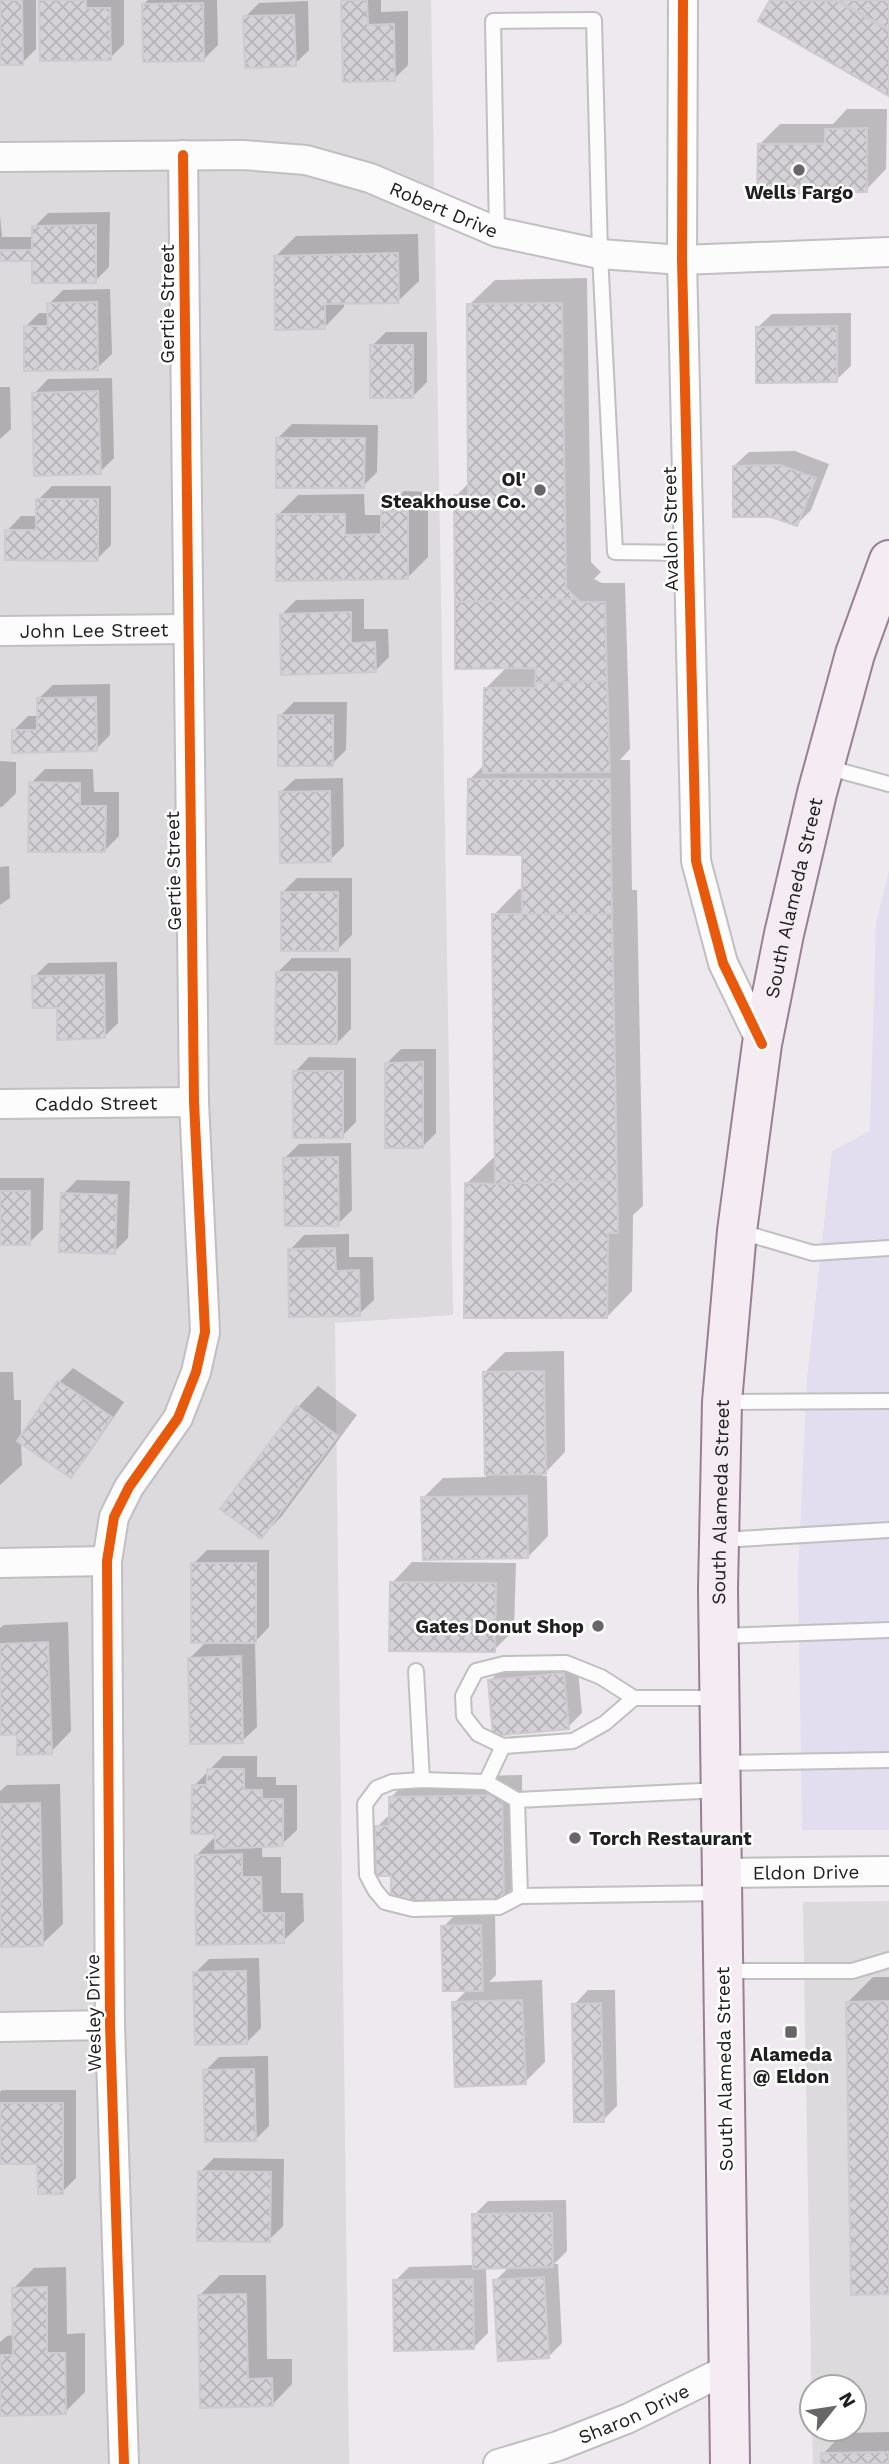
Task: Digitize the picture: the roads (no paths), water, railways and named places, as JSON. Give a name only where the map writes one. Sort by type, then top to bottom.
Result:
[{"type":"main road","name":"South Alameda Street","points":[[730,2464],[719,1698],[722,1402],[737,1231],[762,1044],[784,934],[824,767],[855,654],[888,565]]},
{"type":"street","name":"Avalon Street","points":[[683,0],[682,260],[696,861],[723,963],[762,1044]]},
{"type":"street","name":"Gertie Street","points":[[107,1561],[114,1517],[128,1488],[178,1418],[196,1372],[205,1332],[194,1102],[183,155]]},
{"type":"street","name":"Robert Drive","points":[[0,157],[243,155],[306,160],[370,178],[497,232],[600,254],[682,260],[889,252]]},
{"type":"street","name":"John Lee Street","points":[[0,631],[187,629]]},
{"type":"street","name":"Caddo Street","points":[[0,1104],[194,1102]]},
{"type":"street","points":[[0,1563],[107,1561]]},
{"type":"street","name":"Wesley Drive","points":[[107,1561],[110,2025],[124,2464]]},
{"type":"street","name":"Eldon Drive","points":[[722,1883],[889,1871]]},
{"type":"street","points":[[0,2027],[110,2025]]},
{"type":"street","name":"Sharon Drive","points":[[498,2464],[558,2446],[629,2418],[728,2369]]},
{"type":"lane","points":[[497,232],[493,21],[594,20],[600,254],[615,552],[688,553]]},
{"type":"lane","points":[[824,767],[889,784]]},
{"type":"lane","points":[[737,1231],[813,1253],[889,1248]]},
{"type":"lane","points":[[722,1402],[889,1401]]},
{"type":"lane","points":[[719,1540],[889,1530]]},
{"type":"lane","points":[[719,1636],[889,1630]]},
{"type":"lane","points":[[634,1698],[605,1723],[573,1741],[503,1746],[478,1734],[464,1716],[463,1696],[476,1671],[504,1664],[566,1663],[601,1677],[634,1698],[719,1698]]},
{"type":"lane","points":[[416,1671],[422,1780]]},
{"type":"lane","points":[[486,1782],[503,1746]]},
{"type":"lane","points":[[722,1883],[520,1896],[499,1907],[414,1909],[385,1902],[368,1875],[365,1804],[377,1788],[392,1782],[486,1782],[517,1800],[889,1760]]},
{"type":"lane","points":[[517,1800],[520,1896]]},
{"type":"lane","points":[[723,1971],[852,1971],[889,1960]]},
{"type":"place","name":"Wells Fargo","points":[[799,170]]},
{"type":"place","name":"Ol' Steakhouse Co.","points":[[540,490]]},
{"type":"place","name":"Gates Donut Shop","points":[[598,1626]]},
{"type":"place","name":"Torch Restaurant","points":[[575,1838]]},
{"type":"place","name":"Alameda @ Eldon","points":[[791,2032]]}]
